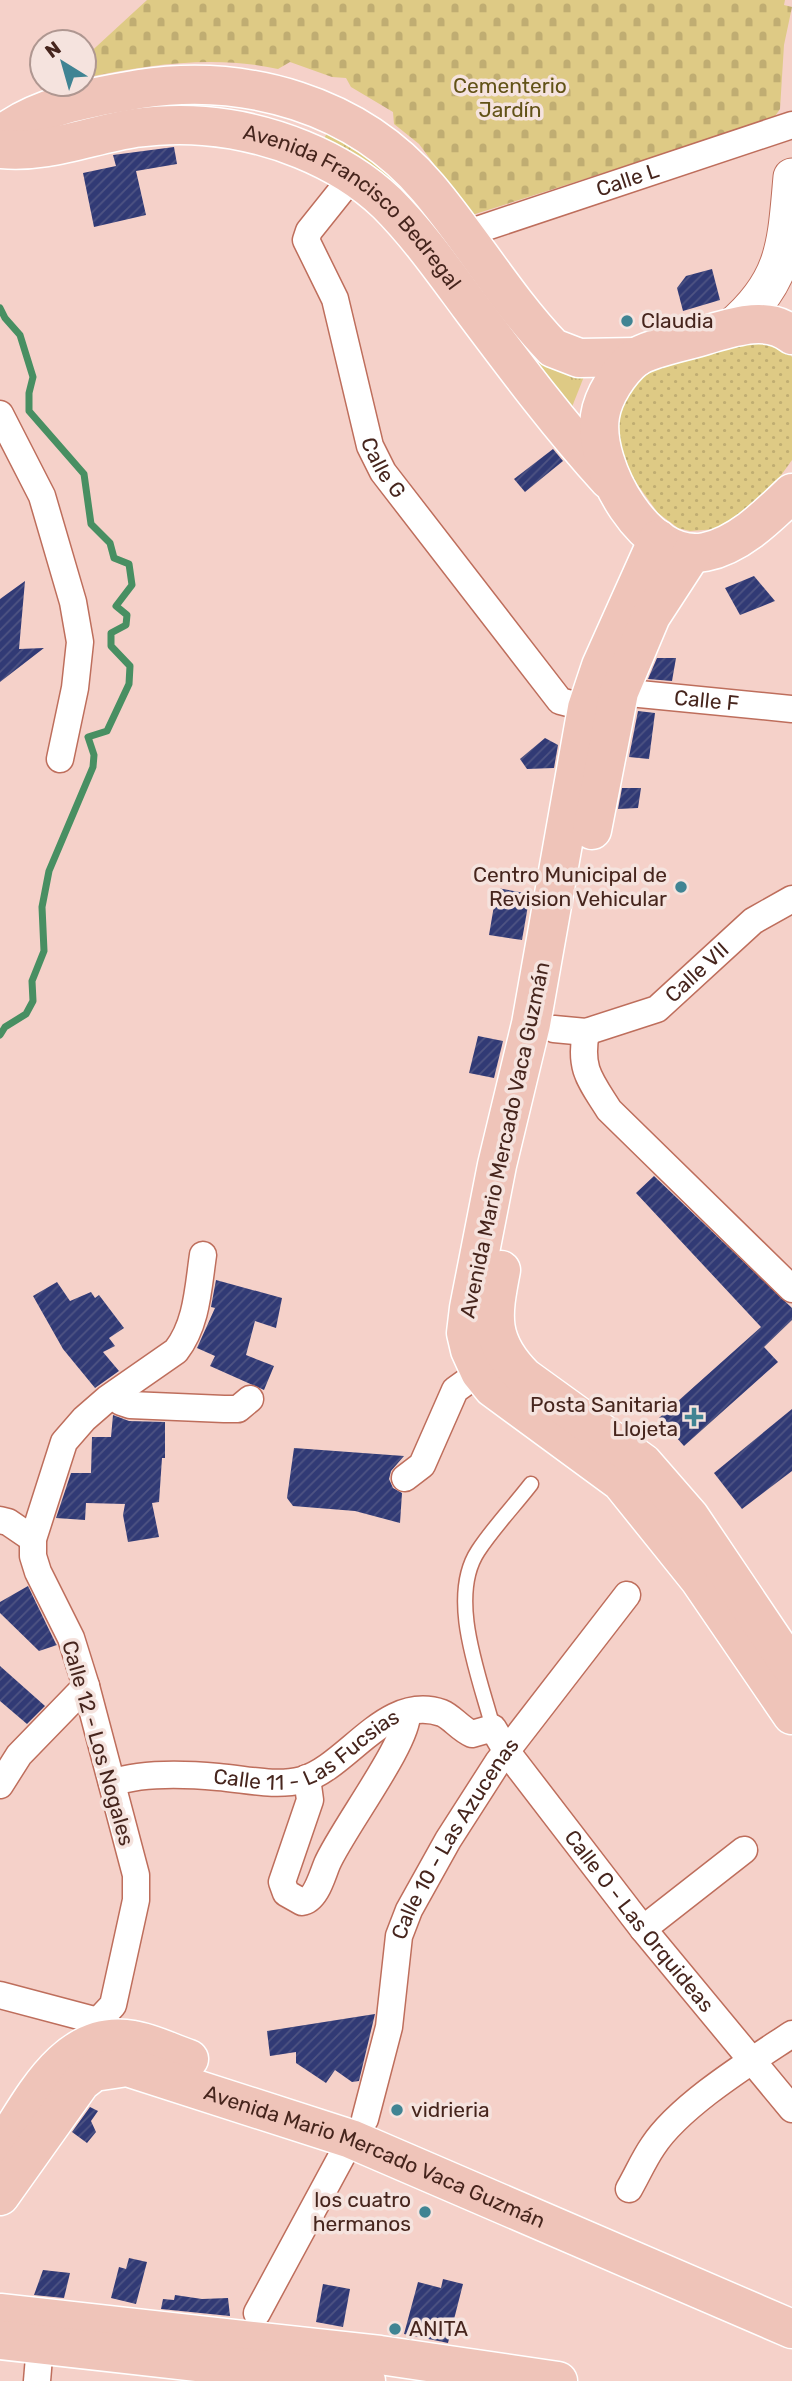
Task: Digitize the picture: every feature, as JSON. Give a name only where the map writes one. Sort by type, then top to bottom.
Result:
[{"type":"main road","name":"Avenida Francisco Bedregal","points":[[0,136],[56,107],[119,93],[217,84],[268,90],[332,115],[362,131],[398,157],[428,187],[553,348],[579,358],[637,357]]},
{"type":"main road","name":"Avenida Francisco Bedregal","points":[[0,149],[42,149],[135,128],[202,125],[227,128],[282,142],[353,176],[387,203],[432,255],[559,425],[609,480]]},
{"type":"main road","points":[[792,177],[787,237],[780,264],[768,291],[770,325],[637,357],[616,379],[600,415],[601,448],[609,480],[635,517],[675,546],[723,546],[746,533],[792,494]]},
{"type":"main road","name":"Avenida Mario Mercado Vaca Guzmán","points":[[564,1423],[501,1351],[495,1330],[494,1306],[519,1172],[557,1029],[603,700],[651,616],[675,546]]},
{"type":"main road","name":"Avenida Mario Mercado Vaca Guzmán","points":[[557,1029],[497,1164],[466,1333],[480,1372],[493,1388],[643,1463],[690,1517],[732,1604],[792,1715]]},
{"type":"main road","name":"Avenida Mario Mercado Vaca Guzmán","points":[[732,1604],[792,1668]]},
{"type":"main road","points":[[0,2196],[81,2082],[94,2073],[103,2043]]},
{"type":"main road","name":"Avenida Mario Mercado Vaca Guzmán","points":[[0,2150],[59,2065],[74,2052],[103,2043],[143,2070],[358,2129],[792,2300]]},
{"type":"main road","name":"Avenida Mario Mercado Vaca Guzmán","points":[[358,2129],[792,2329]]},
{"type":"main road","points":[[0,2313],[374,2372]]},
{"type":"main road","points":[[0,2340],[39,2363],[215,2372],[374,2372],[558,2381]]},
{"type":"street","name":"Calle L","points":[[467,239],[480,229],[792,125]]},
{"type":"street","name":"Calle G","points":[[353,176],[309,231],[306,240],[335,299],[370,446],[383,471],[560,701],[603,700]]},
{"type":"street","points":[[0,414],[41,496],[74,602],[80,642],[75,688],[60,759]]},
{"type":"street","name":"Calle F","points":[[603,700],[792,709]]},
{"type":"street","name":"Calle VII","points":[[557,1029],[657,1009],[753,920],[792,899]]},
{"type":"street","points":[[557,1029],[582,1055],[589,1077],[609,1110],[792,1289]]},
{"type":"street","name":"Calle 12 - Los Nogales","points":[[103,2043],[136,1900],[136,1875],[86,1686],[71,1638],[38,1572],[33,1556],[33,1539],[64,1442],[84,1419],[176,1351],[184,1341],[193,1316],[203,1255]]},
{"type":"street","points":[[405,1478],[422,1465],[455,1390],[480,1372]]},
{"type":"street","points":[[114,1395],[121,1402],[130,1405],[224,1409],[238,1409],[250,1399]]},
{"type":"street","points":[[0,1520],[8,1521],[33,1539]]},
{"type":"street","name":"Calle 10 - Las Azucenas","points":[[257,2313],[358,2129],[389,2026],[399,1936],[409,1910],[448,1840],[506,1752],[627,1595]]},
{"type":"street","points":[[0,1785],[19,1755],[86,1686]]},
{"type":"street","name":"Calle 11 - Las Fucsias","points":[[112,1783],[125,1778],[160,1776],[216,1776],[263,1782],[307,1778],[318,1774],[388,1721],[407,1713],[427,1710],[444,1714],[458,1727],[472,1734],[493,1728]]},
{"type":"street","points":[[307,1778],[310,1800],[282,1882],[286,1893],[302,1902],[313,1896],[334,1847],[398,1744],[407,1724],[407,1713]]},
{"type":"street","name":"Calle O - Las Orquideas","points":[[493,1728],[506,1752],[643,1929],[792,2109]]},
{"type":"street","points":[[643,1929],[744,1850]]},
{"type":"street","points":[[0,1995],[103,2043]]},
{"type":"street","points":[[629,2189],[653,2145],[673,2122],[751,2061],[792,2034]]},
{"type":"lane","points":[[493,1728],[463,1604],[468,1572],[478,1551],[531,1483]]},
{"type":"green space","name":"Cementerio Jardín","points":[[147,0],[785,0],[784,5],[792,7],[784,45],[780,109],[773,119],[472,215],[419,144],[394,124],[393,112],[351,87],[346,78],[332,77],[290,62],[278,69],[231,63],[184,63],[98,75],[98,45]]},
{"type":"green space","points":[[327,133],[379,165],[450,238],[438,247],[320,146]]},
{"type":"green space","points":[[758,339],[786,350],[792,357],[792,460],[769,492],[717,529],[690,531],[678,528],[658,513],[619,459],[615,409],[644,372]]},
{"type":"green space","points":[[544,362],[585,374],[570,412],[526,364]]},
{"type":"building","points":[[174,147],[177,164],[136,171],[146,215],[94,227],[83,173],[116,166],[113,155]]},
{"type":"building","points":[[712,269],[720,300],[683,311],[677,288],[686,276]]},
{"type":"building","points":[[553,449],[563,461],[525,492],[514,479]]},
{"type":"building","points":[[754,576],[775,601],[740,615],[725,588]]},
{"type":"building","points":[[25,581],[19,649],[44,648],[0,682],[0,599]]},
{"type":"building","points":[[657,658],[676,658],[672,681],[648,679]]},
{"type":"building","points":[[638,711],[655,713],[649,759],[629,757]]},
{"type":"building","points":[[545,738],[558,745],[554,768],[527,769],[520,759]]},
{"type":"building","points":[[622,788],[641,788],[638,808],[618,809]]},
{"type":"building","points":[[497,888],[530,894],[522,940],[489,935]]},
{"type":"building","points":[[478,1036],[503,1041],[494,1078],[469,1073]]},
{"type":"building","points":[[654,1176],[792,1308],[792,1320],[764,1347],[778,1362],[684,1446],[659,1418],[761,1327],[636,1193]]},
{"type":"building","points":[[216,1280],[282,1298],[276,1328],[255,1321],[246,1355],[274,1366],[264,1390],[210,1366],[215,1356],[197,1348],[215,1308],[211,1307]]},
{"type":"building","points":[[57,1282],[70,1301],[91,1292],[95,1298],[99,1295],[124,1328],[109,1338],[115,1346],[103,1352],[119,1371],[95,1388],[63,1349],[33,1296]]},
{"type":"building","points":[[792,1409],[792,1471],[742,1509],[714,1473]]},
{"type":"building","points":[[113,1415],[129,1421],[165,1422],[165,1458],[162,1458],[159,1502],[152,1503],[159,1537],[128,1542],[123,1515],[125,1504],[86,1503],[85,1520],[56,1518],[71,1473],[91,1473],[92,1437],[111,1437]]},
{"type":"building","points":[[294,1448],[404,1456],[391,1471],[389,1479],[393,1488],[402,1493],[400,1523],[355,1511],[293,1506],[287,1498]]},
{"type":"building","points":[[28,1586],[57,1645],[39,1651],[0,1613],[0,1602]]},
{"type":"building","points":[[0,1666],[45,1706],[27,1724],[0,1701]]},
{"type":"building","points":[[375,2014],[359,2081],[352,2082],[335,2070],[326,2083],[296,2063],[296,2052],[270,2056],[267,2031]]},
{"type":"building","points":[[90,2107],[98,2111],[91,2121],[96,2132],[87,2143],[72,2132]]},
{"type":"building","points":[[129,2258],[147,2262],[136,2304],[111,2298],[119,2267],[126,2269]]},
{"type":"building","points":[[43,2270],[70,2273],[64,2298],[34,2295]]},
{"type":"building","points":[[443,2279],[463,2284],[448,2343],[404,2334],[418,2282],[441,2288]]},
{"type":"building","points":[[323,2284],[350,2289],[343,2327],[316,2322]]},
{"type":"building","points":[[175,2295],[202,2299],[228,2298],[230,2316],[161,2309],[163,2299],[174,2300]]},
{"type":"waterway","points":[[0,308],[20,335],[33,377],[29,393],[29,411],[84,474],[91,524],[110,543],[114,558],[129,564],[132,585],[116,606],[127,615],[126,625],[111,633],[111,646],[130,666],[129,684],[107,731],[88,737],[94,755],[93,767],[49,871],[42,907],[44,951],[32,981],[33,1001],[26,1014],[5,1027],[0,1035]]},
{"type":"place","name":"Claudia","points":[[627,321]]},
{"type":"place","name":"Centro Municipal de Revision Vehicular","points":[[681,887]]},
{"type":"place","name":"Posta Sanitaria Llojeta","points":[[694,1417]]},
{"type":"place","name":"vidrieria","points":[[397,2110]]},
{"type":"place","name":"los cuatro hermanos","points":[[425,2212]]},
{"type":"place","name":"ANITA","points":[[395,2329]]}]
